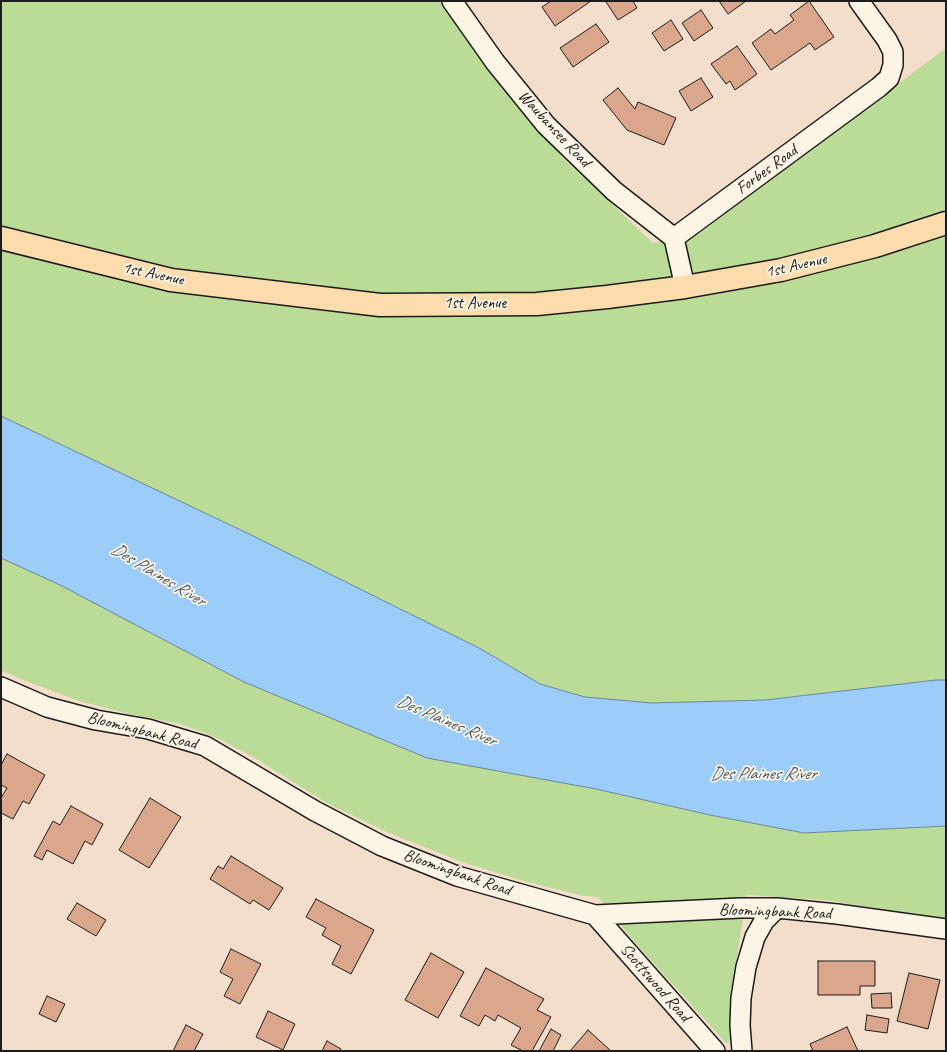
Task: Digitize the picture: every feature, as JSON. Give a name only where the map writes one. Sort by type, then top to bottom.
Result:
[{"type":"main road","name":"1st Avenue","points":[[1,238],[171,280],[380,305],[537,304],[607,298],[685,287],[781,270],[875,246],[946,223]]},
{"type":"street","name":"Waubansee Road","points":[[452,1],[495,62],[546,125],[614,191],[674,238]]},
{"type":"street","name":"Forbes Road","points":[[674,238],[880,88],[889,78],[893,66],[893,52],[887,40],[859,1]]},
{"type":"street","points":[[674,238],[685,287]]},
{"type":"street","name":"Bloomingbank Road","points":[[1,687],[47,707],[96,720],[148,728],[205,746],[315,811],[382,846],[457,876],[595,915],[740,908],[776,908],[837,914],[946,929]]},
{"type":"street","points":[[742,1051],[740,1025],[741,998],[746,967],[755,937],[764,921],[776,908]]},
{"type":"street","name":"Scottswood Road","points":[[595,915],[715,1051]]},
{"type":"green space","points":[[1,1],[442,1],[488,70],[563,158],[653,243],[699,234],[946,48],[946,680],[765,700],[652,703],[585,697],[540,684],[481,649],[1,416]]},
{"type":"green space","points":[[1,558],[60,585],[596,789],[710,815],[804,833],[946,826],[946,920],[826,900],[747,895],[731,991],[730,1040],[726,1043],[635,943],[598,897],[584,896],[520,880],[462,862],[389,833],[327,803],[253,757],[217,738],[181,724],[134,715],[79,701],[1,670]]},
{"type":"water","name":"Des Plaines River","points":[[1,416],[249,534],[481,649],[540,684],[585,697],[652,703],[765,700],[946,680],[946,826],[804,833],[710,815],[596,789],[427,758],[244,682],[60,585],[1,558]]},
{"type":"building","points":[[551,1],[591,1],[555,26],[542,7]]},
{"type":"building","points":[[633,1],[637,8],[618,20],[606,2]]},
{"type":"building","points":[[719,1],[746,1],[728,14]]},
{"type":"building","points":[[809,1],[834,37],[815,50],[810,43],[771,70],[752,43],[771,29],[775,34],[794,20],[790,15]]},
{"type":"building","points":[[701,10],[713,28],[694,41],[682,23]]},
{"type":"building","points":[[671,20],[683,39],[664,51],[652,33]]},
{"type":"building","points":[[596,24],[609,42],[573,67],[560,48]]},
{"type":"building","points":[[737,46],[757,74],[735,90],[730,81],[726,84],[711,64]]},
{"type":"building","points":[[701,78],[713,97],[691,111],[679,91]]},
{"type":"building","points":[[618,88],[635,109],[638,102],[676,118],[664,145],[627,130],[603,100]]},
{"type":"building","points":[[7,754],[45,775],[29,804],[23,801],[13,819],[1,813],[1,798],[7,788],[1,785],[1,765]]},
{"type":"building","points":[[150,798],[181,817],[149,868],[119,850]]},
{"type":"building","points":[[71,806],[103,824],[92,845],[85,841],[73,864],[47,850],[42,860],[34,856],[53,821],[60,825]]},
{"type":"building","points":[[231,856],[283,888],[269,910],[253,900],[250,904],[210,879],[218,866],[223,869]]},
{"type":"building","points":[[316,899],[374,930],[351,974],[332,964],[341,946],[322,935],[326,928],[306,917]]},
{"type":"building","points":[[77,903],[106,920],[96,936],[67,919]]},
{"type":"building","points":[[231,949],[261,964],[240,1004],[224,996],[233,979],[220,972]]},
{"type":"building","points":[[431,953],[464,972],[438,1018],[405,1000]]},
{"type":"building","points":[[818,961],[875,961],[875,986],[860,986],[860,995],[818,995]]},
{"type":"building","points":[[486,968],[544,999],[537,1010],[551,1017],[532,1051],[523,1051],[511,1045],[521,1028],[498,1015],[495,1021],[485,1015],[479,1026],[460,1016]]},
{"type":"building","points":[[909,973],[940,980],[928,1029],[897,1021]]},
{"type":"building","points":[[891,993],[892,1008],[872,1008],[871,994]]},
{"type":"building","points":[[47,996],[65,1004],[56,1022],[39,1014]]},
{"type":"building","points":[[268,1011],[295,1024],[283,1050],[256,1037]]},
{"type":"building","points":[[867,1015],[889,1019],[887,1033],[865,1030]]},
{"type":"building","points":[[186,1025],[203,1034],[194,1051],[173,1051]]},
{"type":"building","points":[[847,1027],[858,1051],[813,1051],[810,1044]]},
{"type":"building","points":[[551,1029],[561,1035],[553,1051],[539,1051]]},
{"type":"building","points":[[588,1030],[611,1051],[570,1051]]},
{"type":"building","points":[[327,1041],[341,1049],[340,1051],[322,1051]]}]
